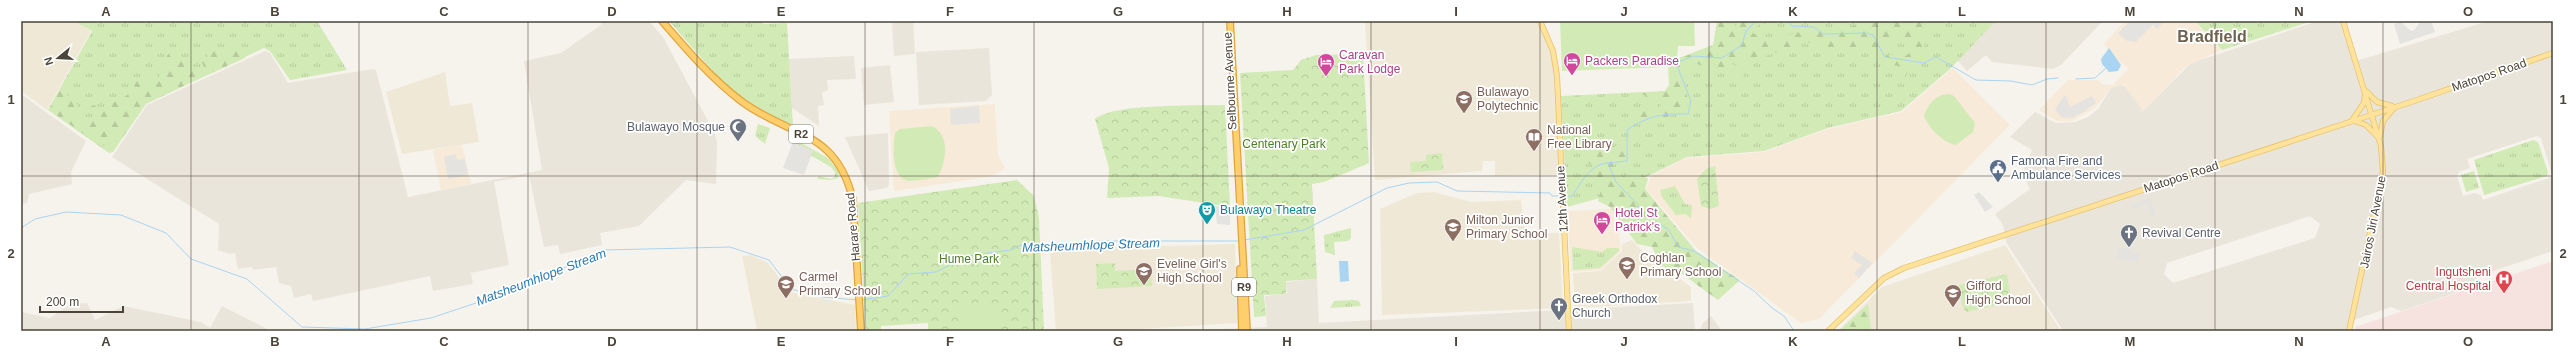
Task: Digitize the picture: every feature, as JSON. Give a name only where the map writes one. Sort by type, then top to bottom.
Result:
[{"type":"highway","name":"Harare Road","points":[[662,21],[717,82],[743,103],[821,145],[834,156],[848,180],[853,200],[861,331]]},
{"type":"highway","name":"Selbourne Avenue","points":[[1226,21],[1240,236]]},
{"type":"highway","name":"Selbourne Avenue","points":[[1230,21],[1240,236]]},
{"type":"highway","name":"R9","points":[[1240,236],[1242,331]]},
{"type":"highway","name":"R9","points":[[1240,243],[1247,331]]},
{"type":"main road","name":"12th Avenue","points":[[1540,21],[1555,61],[1569,331]]},
{"type":"main road","name":"Jairos Jiri Avenue","points":[[2344,21],[2366,90],[2379,139],[2383,176],[2349,331]]},
{"type":"main road","name":"Matopos Road","points":[[1828,331],[1884,278],[1899,270],[2553,53]]},
{"type":"main road","points":[[2366,90],[2377,102],[2395,106],[2383,121],[2379,139]]},
{"type":"main road","points":[[2366,90],[2364,103],[2352,120],[2366,125],[2379,139]]},
{"type":"shaded area","points":[[21,21],[74,21],[91,31],[47,110],[21,91]]},
{"type":"shaded area","points":[[601,21],[649,21],[663,37],[715,134],[717,143],[716,184],[686,180],[639,226],[600,233],[602,245],[560,254],[558,245],[544,247],[529,175],[494,182],[509,265],[471,273],[473,284],[433,291],[430,276],[313,301],[311,294],[294,298],[291,286],[279,283],[276,267],[253,270],[252,267],[238,269],[235,253],[230,254],[218,250],[219,224],[112,157],[147,105],[265,51],[270,53],[288,83],[373,69],[376,70],[408,197],[542,170],[524,61],[561,53],[601,25]]},
{"type":"shaded area","points":[[913,21],[915,54],[894,56],[892,23]]},
{"type":"shaded area","name":"Bulawayo Polytechnic","points":[[1365,21],[1539,21],[1552,50],[1559,175],[1495,176],[1495,161],[1483,161],[1482,171],[1375,180]]},
{"type":"shaded area","points":[[1996,21],[2103,21],[2061,65],[2053,69],[1992,62],[1986,55],[1967,71],[1957,60]]},
{"type":"shaded area","points":[[2125,21],[2194,21],[2221,50],[2185,67],[2143,111],[2123,84],[2110,89],[2095,108],[2072,121],[2057,121],[2039,110],[2068,80],[2099,80],[2101,84],[2112,85],[2111,87],[2129,68],[2121,63],[2104,44]]},
{"type":"shaded area","points":[[2130,21],[2165,21],[2157,29],[2153,25],[2136,42],[2127,41],[2118,33]]},
{"type":"shaded area","points":[[2318,21],[2342,21],[2356,61],[2489,21],[2553,21],[2553,251],[2478,276],[2467,289],[2401,311],[2391,307],[2351,321],[2349,331],[2063,331],[2006,242],[2003,225],[1995,214],[2030,189],[2022,174],[2032,150],[2010,137],[2035,112],[2056,123],[2075,122],[2088,117],[2098,109],[2110,89],[2118,84],[2127,87],[2143,111],[2191,63]],"holes":[[[2537,136],[2541,138],[2552,175],[2549,178],[2483,200],[2481,195],[2474,193],[2463,196],[2457,176],[2459,172],[2470,168],[2467,159]],[[2310,216],[2320,224],[2315,238],[2173,283],[2164,274],[2167,263]]]},
{"type":"shaded area","points":[[2421,21],[2431,21],[2435,32],[2400,44],[2394,24],[2401,22],[2411,31],[2414,30]]},
{"type":"shaded area","points":[[989,48],[992,95],[986,101],[919,105],[916,52]]},
{"type":"shaded area","points":[[854,56],[856,79],[827,80],[828,90],[822,93],[824,105],[818,106],[819,126],[792,108],[789,59]]},
{"type":"shaded area","points":[[890,65],[894,102],[864,105],[861,68]]},
{"type":"shaded area","points":[[1953,68],[2010,125],[1819,319],[1801,323],[1697,248],[1646,189],[1652,175],[1687,158],[1764,152],[1828,129],[1902,112]]},
{"type":"shaded area","points":[[445,72],[450,106],[472,103],[479,142],[402,154],[386,92]]},
{"type":"shaded area","points":[[21,94],[86,141],[71,172],[72,184],[29,194],[27,203],[21,204]]},
{"type":"shaded area","points":[[2064,96],[2066,96],[2070,107],[2092,96],[2096,103],[2072,118],[2061,117],[2055,109]]},
{"type":"shaded area","points":[[995,104],[998,155],[1005,168],[1002,171],[988,177],[894,191],[889,111]]},
{"type":"shaded area","points":[[979,106],[980,123],[951,125],[950,109]]},
{"type":"shaded area","points":[[888,133],[889,185],[887,188],[869,191],[845,137]]},
{"type":"shaded area","points":[[793,142],[813,151],[804,175],[783,168]]},
{"type":"shaded area","points":[[462,145],[471,184],[441,190],[433,150]]},
{"type":"shaded area","points":[[456,154],[457,160],[465,159],[468,175],[448,179],[444,157]]},
{"type":"shaded area","name":"Milton Junior Primary School","points":[[1434,192],[1471,202],[1521,200],[1525,236],[1539,233],[1559,233],[1563,308],[1382,315],[1380,209],[1417,193]]},
{"type":"shaded area","points":[[1979,192],[1993,207],[1985,212],[1974,195]]},
{"type":"shaded area","points":[[2150,198],[2156,216],[2152,217],[2147,204],[2132,209],[2130,204]]},
{"type":"shaded area","points":[[1215,206],[1230,207],[1230,225],[1217,224]]},
{"type":"shaded area","points":[[1612,209],[1618,222],[1621,251],[1601,270],[1571,272],[1567,211]]},
{"type":"shaded area","name":"Coghlan Primary School","points":[[1632,240],[1646,255],[1691,287],[1691,301],[1575,308],[1573,273],[1601,271],[1622,251],[1622,244]]},
{"type":"shaded area","name":"Eveline Girl's High School","points":[[1102,244],[1169,246],[1235,244],[1237,323],[1109,331],[1056,331],[1050,253]]},
{"type":"shaded area","name":"Gifford High School","points":[[2005,245],[2061,331],[1838,331],[1882,287]]},
{"type":"shaded area","points":[[2118,247],[2133,250],[2134,253],[2140,252],[2138,262],[2116,259]]},
{"type":"shaded area","points":[[1855,251],[1872,263],[1859,278],[1854,273],[1862,265],[1851,258]]},
{"type":"shaded area","name":"Carmel Primary School","points":[[751,255],[768,263],[790,292],[855,305],[856,331],[757,331],[742,256]]},
{"type":"shaded area","name":"Ingutsheni Central Hospital","points":[[2553,261],[2553,331],[2354,331],[2355,327]]},
{"type":"shaded area","points":[[1317,279],[1319,323],[1693,303],[1695,331],[1178,331],[1267,327],[1265,296],[1287,294],[1286,282]]},
{"type":"shaded area","points":[[87,303],[95,320],[123,306],[201,322],[210,328],[222,306],[271,331],[21,331],[21,312],[50,318],[71,304]]},
{"type":"shaded area","points":[[1711,316],[1722,331],[1700,331],[1702,324]]},
{"type":"green space","points":[[74,21],[317,21],[347,70],[290,80],[270,51],[264,48],[146,104],[113,152],[109,153],[48,110],[92,31]]},
{"type":"green space","points":[[669,21],[760,21],[764,24],[787,23],[793,126],[753,105],[724,84]]},
{"type":"green space","points":[[1560,21],[1694,21],[1695,46],[1678,46],[1677,58],[1667,62],[1668,67],[1562,71]]},
{"type":"green space","points":[[1717,21],[1996,21],[1950,69],[1901,111],[1828,128],[1764,151],[1687,157],[1607,196],[1567,207],[1561,96],[1665,91],[1669,85],[1668,62],[1713,45]]},
{"type":"green space","points":[[1718,21],[1731,21],[1735,26],[1740,21],[1775,21],[1758,25],[1753,33],[1770,43],[1795,33],[1832,27],[1845,29],[1861,23],[1868,27],[1873,21],[1930,21],[1922,55],[1915,65],[1909,68],[1906,76],[1902,80],[1900,66],[1889,65],[1883,58],[1888,55],[1893,55],[1895,60],[1907,55],[1913,49],[1912,42],[1909,38],[1895,34],[1890,38],[1890,44],[1875,47],[1823,47],[1801,40],[1792,48],[1761,57],[1730,59],[1732,64],[1746,69],[1743,77],[1736,75],[1726,66],[1714,71],[1693,62],[1684,70],[1688,107],[1673,115],[1644,122],[1642,124],[1636,112],[1643,106],[1659,110],[1661,105],[1658,100],[1646,97],[1642,93],[1666,92],[1670,86],[1669,62],[1714,46]]},
{"type":"green space","points":[[2195,21],[2312,21],[2222,50]]},
{"type":"green space","points":[[208,49],[212,51],[222,49],[240,52],[245,58],[146,103],[120,141],[116,142],[110,139],[103,142],[104,148],[49,110],[62,86],[70,100],[78,105],[74,112],[77,120],[87,123],[96,114],[91,106],[95,105],[97,110],[107,110],[112,103],[132,92],[135,88],[133,81],[149,79],[158,82],[161,71],[168,66],[163,59],[166,53],[169,54],[173,61],[182,60],[185,67],[202,72],[204,67],[202,62],[208,56],[204,51]]},
{"type":"green space","name":"Centenary Park","points":[[1363,54],[1369,163],[1324,182],[1312,184],[1317,279],[1286,281],[1286,294],[1264,295],[1266,316],[1254,317],[1240,73],[1293,70],[1301,60],[1316,55]]},
{"type":"green space","points":[[1950,94],[1954,96],[1975,123],[1973,132],[1956,145],[1951,144],[1941,138],[1929,125],[1924,116],[1933,100],[1941,95]]},
{"type":"green space","name":"Centenary Park","points":[[1225,105],[1230,207],[1159,196],[1107,198],[1109,168],[1095,119],[1105,114],[1120,110],[1137,108],[1157,106]]},
{"type":"green space","points":[[758,124],[770,128],[765,144],[755,136]]},
{"type":"green space","points":[[932,126],[938,130],[942,136],[945,149],[943,164],[938,177],[912,181],[903,179],[896,168],[894,161],[895,133],[900,129]]},
{"type":"green space","points":[[1588,135],[1600,147],[1630,145],[1630,162],[1614,164],[1619,179],[1637,170],[1648,179],[1645,189],[1696,251],[1740,280],[1718,300],[1682,274],[1677,275],[1661,265],[1652,247],[1637,244],[1610,207],[1598,201],[1602,186],[1586,157]]},
{"type":"green space","points":[[794,139],[828,158],[839,172],[838,178],[831,180],[817,179],[819,176],[831,179],[835,177],[835,172],[831,167],[810,155],[812,151],[793,142]]},
{"type":"green space","points":[[2533,140],[2538,142],[2548,172],[2547,176],[2484,195],[2474,160]]},
{"type":"green space","points":[[1442,153],[1443,170],[1411,172],[1410,162],[1426,161],[1426,155]]},
{"type":"green space","points":[[1715,166],[1719,206],[1711,209],[1701,206],[1697,179],[1706,169]]},
{"type":"green space","points":[[2474,171],[2479,188],[2466,192],[2461,175]]},
{"type":"green space","name":"Hume Park","points":[[1017,180],[1034,196],[1039,218],[1044,331],[928,331],[928,323],[881,326],[881,331],[866,331],[858,203]]},
{"type":"green space","points":[[1675,186],[1685,204],[1692,205],[1691,219],[1686,214],[1676,215],[1662,197],[1660,190]]},
{"type":"green space","points":[[1351,228],[1351,238],[1348,241],[1334,242],[1335,255],[1325,252],[1324,235]]},
{"type":"green space","points":[[1572,247],[1602,252],[1607,248],[1619,248],[1619,251],[1600,268],[1573,270]]},
{"type":"green space","points":[[1115,263],[1115,271],[1151,269],[1152,286],[1097,289],[1096,264]]},
{"type":"green space","points":[[2007,274],[2011,302],[1966,312],[1962,305],[1959,285]]},
{"type":"green space","points":[[1334,301],[1359,301],[1361,306],[1330,308]]},
{"type":"green space","points":[[1000,303],[1002,330],[959,331],[957,306]]},
{"type":"green space","points":[[1868,304],[1871,329],[1840,331],[1840,330]]},
{"type":"water","points":[[2109,48],[2121,65],[2118,71],[2109,72],[2102,64],[2101,59]]},
{"type":"water","points":[[1339,261],[1348,261],[1349,281],[1340,282]]},
{"type":"waterway","name":"Matsheumhlope Stream","points":[[1608,163],[1627,161],[1627,130],[1634,125],[1656,116],[1688,114],[1691,101],[1676,63],[1693,56],[1722,58],[1742,45],[1746,31],[1756,21]]},
{"type":"waterway","name":"Matsheumhlope Stream","points":[[1789,21],[1792,26],[1814,27],[1823,34],[1866,33],[1873,35],[1885,57],[1924,63],[1936,57],[1976,80],[2011,81],[2032,85],[2047,79],[2058,78]]},
{"type":"waterway","points":[[2076,79],[2095,78],[2105,69]]},
{"type":"waterway","name":"Matsheumhlope Stream","points":[[1565,196],[1572,196],[1591,170],[1602,164],[1608,163],[1616,182],[1638,205],[1638,222],[1642,228],[1658,223],[1669,230],[1678,247],[1694,251],[1754,291],[1772,308],[1784,316],[1794,331]]},
{"type":"waterway","name":"Matsheumhlope Stream","points":[[1244,240],[1304,230],[1387,188],[1409,183],[1437,182],[1457,191],[1550,193],[1552,196],[1561,196]]},
{"type":"waterway","name":"Matsheumhlope Stream","points":[[21,228],[35,219],[66,212],[121,215],[166,233],[191,259],[247,279],[302,327],[365,329],[431,318],[509,292],[604,250],[730,247],[769,260],[791,289],[822,297],[858,300]]},
{"type":"waterway","name":"Matsheumhlope Stream","points":[[861,300],[888,296],[908,274],[936,272],[967,256],[1011,250],[1021,245],[1105,241],[1239,241]]},
{"type":"place","name":"Packers Paradise","points":[[1572,76]]},
{"type":"place","name":"Caravan Park Lodge","points":[[1326,77]]},
{"type":"place","name":"Bulawayo Polytechnic","points":[[1464,114]]},
{"type":"place","name":"Bulawayo Mosque","points":[[738,142]]},
{"type":"place","name":"National Free Library","points":[[1534,152]]},
{"type":"place","name":"Famona Fire and Ambulance Services","points":[[1998,183]]},
{"type":"place","name":"Bulawayo Theatre","points":[[1207,225]]},
{"type":"place","name":"Hotel St Patrick's","points":[[1602,235]]},
{"type":"place","name":"Milton Junior Primary School","points":[[1453,242]]},
{"type":"place","name":"Revival Centre","points":[[2129,248]]},
{"type":"place","name":"Coghlan Primary School","points":[[1627,280]]},
{"type":"place","name":"Eveline Girl's High School","points":[[1144,286]]},
{"type":"place","name":"Ingutsheni Central Hospital","points":[[2504,294]]},
{"type":"place","name":"Carmel Primary School","points":[[786,299]]},
{"type":"place","name":"Gifford High School","points":[[1953,308]]},
{"type":"place","name":"Greek Orthodox Church","points":[[1559,321]]},
{"type":"district","name":"Bradfield","points":[[2212,36]]}]
